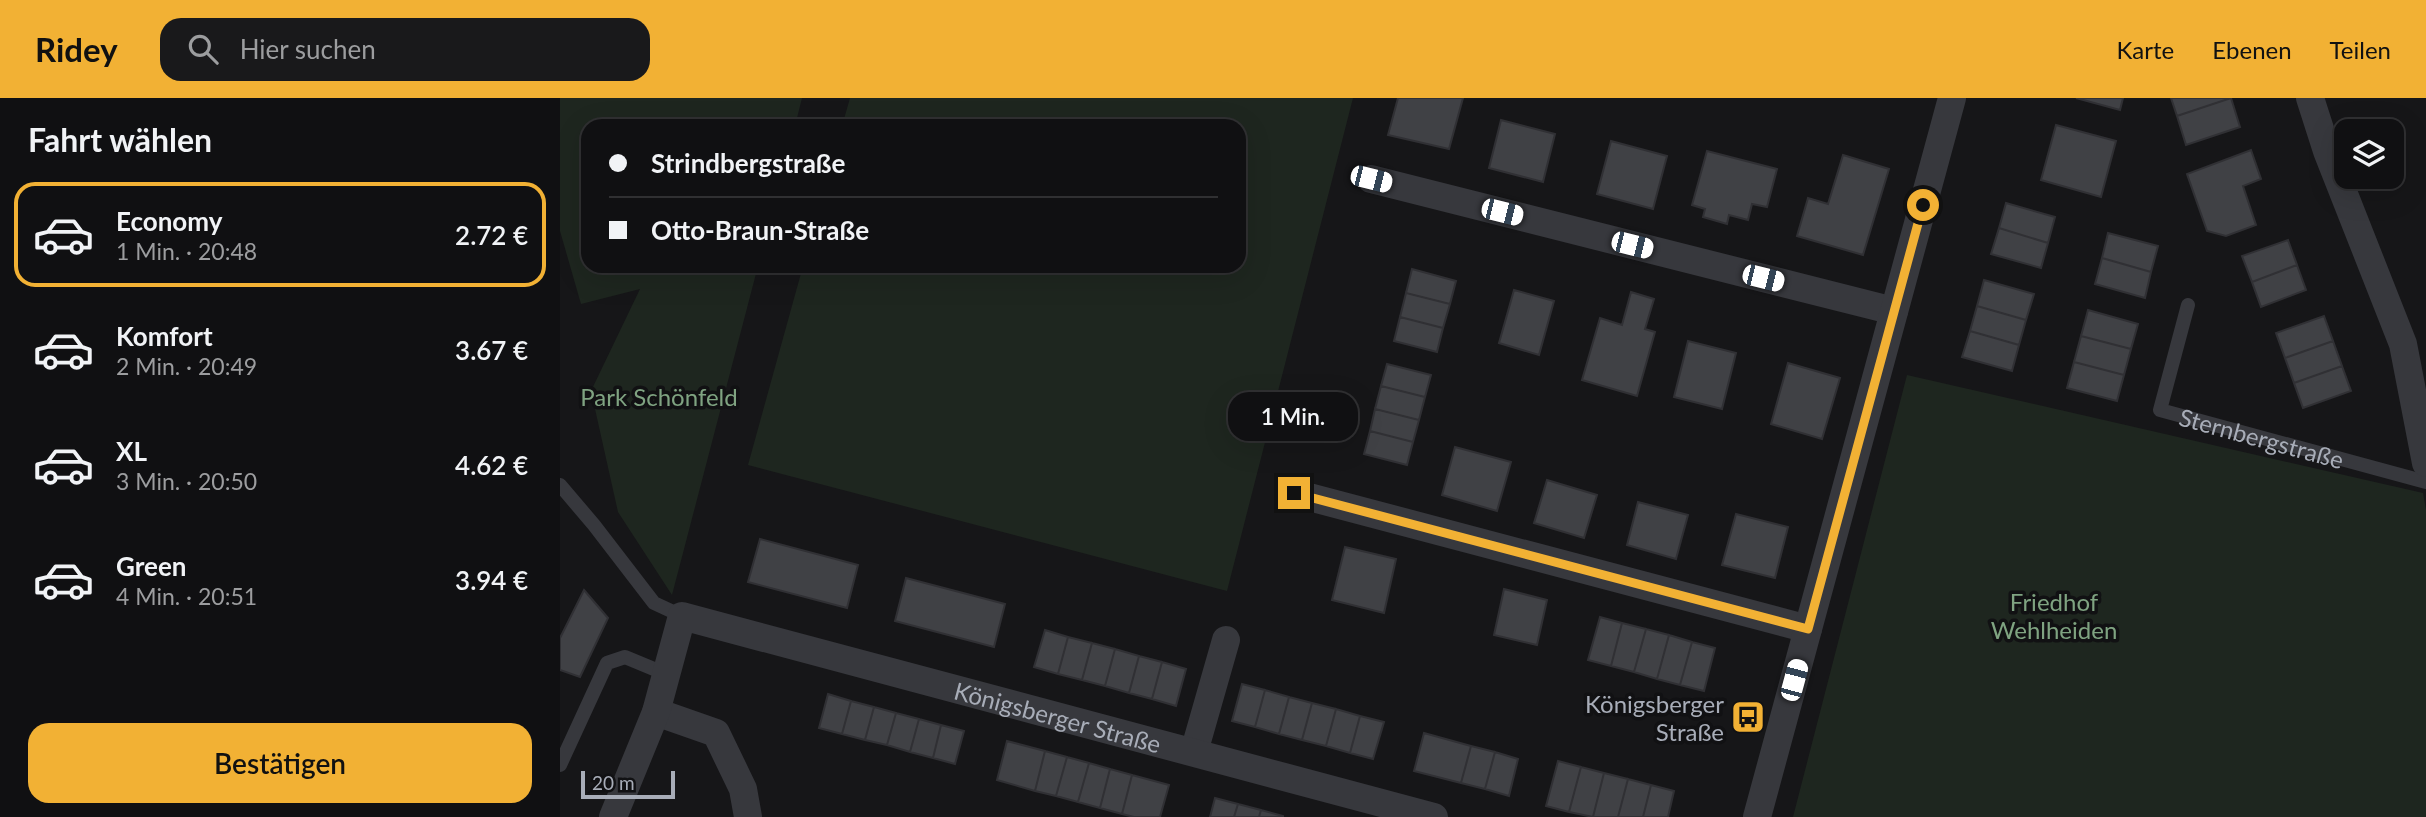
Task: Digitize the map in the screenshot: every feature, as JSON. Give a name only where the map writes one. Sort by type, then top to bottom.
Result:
[{"type":"street","points":[[1757,817],[1952,98]]},
{"type":"street","points":[[2310,98],[2327,150],[2414,345],[2426,463]]},
{"type":"street","points":[[1371,179],[1894,312]]},
{"type":"street","points":[[1294,493],[1808,629]]},
{"type":"street","points":[[612,817],[656,712],[682,616]]},
{"type":"street","name":"Königsberger Straße","points":[[682,616],[1434,817]]},
{"type":"street","points":[[1194,752],[1226,640]]},
{"type":"street","points":[[656,712],[716,733],[743,789],[748,817]]},
{"type":"lane","name":"Sternbergstraße","points":[[2188,306],[2160,410],[2426,482]]},
{"type":"lane","points":[[560,485],[654,603],[682,616]]},
{"type":"lane","points":[[560,765],[607,663],[625,657],[666,674]]},
{"type":"green space","name":"Park Schönfeld","points":[[560,98],[802,98],[797,119],[581,119],[581,273],[756,273],[672,595],[618,512],[591,391],[640,289],[581,304],[560,231]]},
{"type":"green space","points":[[850,98],[1353,98],[1227,591],[748,465],[801,273],[1246,273],[1246,119],[844,119]]},
{"type":"green space","name":"Friedhof Wehlheiden","points":[[1907,375],[2423,493],[2426,510],[2426,817],[1793,817]]},
{"type":"building","points":[[1398,98],[1463,98],[1449,149],[1388,135]]},
{"type":"building","points":[[2076,98],[2123,98],[2120,110]]},
{"type":"building","points":[[2171,98],[2231,98],[2177,116]]},
{"type":"building","points":[[2231,98],[2240,127],[2186,145],[2177,116]]},
{"type":"building","points":[[1501,120],[1555,134],[1543,182],[1489,168]]},
{"type":"building","points":[[2056,125],[2116,141],[2101,197],[2041,180]]},
{"type":"building","points":[[1611,141],[1667,156],[1653,209],[1597,194]]},
{"type":"building","points":[[2251,150],[2261,179],[2243,186],[2256,225],[2226,236],[2207,231],[2187,174]]},
{"type":"building","points":[[1707,151],[1777,169],[1767,207],[1752,204],[1748,220],[1729,215],[1727,224],[1703,217],[1705,209],[1692,205]]},
{"type":"building","points":[[1843,155],[1889,169],[1863,255],[1797,236],[1808,198],[1828,204]]},
{"type":"building","points":[[2006,203],[2055,217],[2048,243],[1999,228]]},
{"type":"building","points":[[1999,228],[2048,243],[2041,268],[1991,254]]},
{"type":"building","points":[[2108,233],[2158,246],[2151,272],[2102,258]]},
{"type":"building","points":[[2288,240],[2297,265],[2252,282],[2242,256]]},
{"type":"building","points":[[2102,258],[2151,272],[2145,298],[2095,284]]},
{"type":"building","points":[[2297,265],[2306,290],[2261,307],[2252,282]]},
{"type":"building","points":[[1412,269],[1456,281],[1450,304],[1406,293]]},
{"type":"building","points":[[1984,280],[2034,294],[2026,320],[1977,306]]},
{"type":"building","points":[[1514,290],[1554,301],[1539,355],[1499,343]]},
{"type":"building","points":[[1631,292],[1654,299],[1645,329],[1655,332],[1637,396],[1582,380],[1600,318],[1622,325]]},
{"type":"building","points":[[1406,293],[1450,304],[1443,328],[1400,317]]},
{"type":"building","points":[[1977,306],[2026,320],[2019,345],[1970,331]]},
{"type":"building","points":[[2088,310],[2138,324],[2131,349],[2081,336]]},
{"type":"building","points":[[2324,316],[2333,341],[2285,358],[2276,333]]},
{"type":"building","points":[[1400,317],[1443,328],[1437,352],[1394,341]]},
{"type":"building","points":[[1970,331],[2019,345],[2012,371],[1962,357]]},
{"type":"building","points":[[2081,336],[2131,349],[2124,375],[2074,362]]},
{"type":"building","points":[[1688,341],[1736,353],[1722,409],[1674,397]]},
{"type":"building","points":[[2333,341],[2342,366],[2294,383],[2285,358]]},
{"type":"building","points":[[2074,362],[2124,375],[2117,401],[2067,388]]},
{"type":"building","points":[[1788,363],[1840,378],[1822,439],[1771,424]]},
{"type":"building","points":[[1387,364],[1431,375],[1425,397],[1381,386]]},
{"type":"building","points":[[2342,366],[2351,391],[2303,408],[2294,383]]},
{"type":"building","points":[[1381,386],[1425,397],[1419,420],[1375,409]]},
{"type":"building","points":[[1375,409],[1419,420],[1413,442],[1370,431]]},
{"type":"building","points":[[1370,431],[1413,442],[1407,465],[1364,454]]},
{"type":"building","points":[[1455,447],[1511,462],[1497,511],[1442,495]]},
{"type":"building","points":[[1547,480],[1597,495],[1584,538],[1534,523]]},
{"type":"building","points":[[1638,502],[1688,515],[1676,559],[1627,545]]},
{"type":"building","points":[[1736,514],[1788,527],[1775,578],[1722,565]]},
{"type":"building","points":[[760,539],[858,565],[847,608],[748,582]]},
{"type":"building","points":[[1345,547],[1396,559],[1384,613],[1332,600]]},
{"type":"building","points":[[906,578],[1005,604],[994,647],[895,621]]},
{"type":"building","points":[[1504,589],[1547,600],[1537,645],[1494,635]]},
{"type":"building","points":[[584,590],[608,618],[580,677],[560,670],[560,638]]},
{"type":"building","points":[[1600,617],[1622,623],[1611,666],[1588,660]]},
{"type":"building","points":[[1622,623],[1646,629],[1634,672],[1611,666]]},
{"type":"building","points":[[1646,629],[1669,635],[1657,679],[1634,672]]},
{"type":"building","points":[[1045,630],[1068,637],[1058,674],[1034,667]]},
{"type":"building","points":[[1669,635],[1692,642],[1680,685],[1657,679]]},
{"type":"building","points":[[1068,637],[1092,643],[1082,680],[1058,674]]},
{"type":"building","points":[[1692,642],[1715,648],[1704,691],[1680,685]]},
{"type":"building","points":[[1092,643],[1115,649],[1105,686],[1082,680]]},
{"type":"building","points":[[1115,649],[1139,656],[1129,693],[1105,686]]},
{"type":"building","points":[[1139,656],[1162,662],[1152,699],[1129,693]]},
{"type":"building","points":[[1162,662],[1186,669],[1176,706],[1152,699]]},
{"type":"building","points":[[1242,684],[1265,690],[1255,727],[1232,721]]},
{"type":"building","points":[[1265,690],[1289,697],[1279,734],[1255,727]]},
{"type":"building","points":[[828,694],[851,701],[842,734],[819,728]]},
{"type":"building","points":[[1289,697],[1312,703],[1302,740],[1279,734]]},
{"type":"building","points":[[851,701],[874,707],[865,740],[842,734]]},
{"type":"building","points":[[1312,703],[1336,709],[1326,746],[1302,740]]},
{"type":"building","points":[[874,707],[896,713],[887,745],[865,740]]},
{"type":"building","points":[[1336,709],[1360,716],[1350,753],[1326,746]]},
{"type":"building","points":[[896,713],[919,719],[910,752],[887,745]]},
{"type":"building","points":[[1360,716],[1384,722],[1373,759],[1350,753]]},
{"type":"building","points":[[919,719],[941,725],[933,758],[910,752]]},
{"type":"building","points":[[941,725],[964,731],[955,764],[933,758]]},
{"type":"building","points":[[1424,733],[1471,746],[1461,783],[1414,771]]},
{"type":"building","points":[[1007,741],[1045,751],[1035,791],[997,780]]},
{"type":"building","points":[[1471,746],[1495,752],[1485,789],[1461,783]]},
{"type":"building","points":[[1045,751],[1067,757],[1056,796],[1035,791]]},
{"type":"building","points":[[1495,752],[1518,759],[1509,796],[1485,789]]},
{"type":"building","points":[[1067,757],[1089,763],[1078,802],[1056,796]]},
{"type":"building","points":[[1558,761],[1581,767],[1569,812],[1546,806]]},
{"type":"building","points":[[1089,763],[1110,769],[1100,808],[1078,802]]},
{"type":"building","points":[[1581,767],[1604,773],[1593,817],[1569,812]]},
{"type":"building","points":[[1110,769],[1132,775],[1122,814],[1100,808]]},
{"type":"building","points":[[1604,773],[1628,779],[1618,817],[1593,817]]},
{"type":"building","points":[[1132,775],[1169,785],[1160,817],[1122,814]]},
{"type":"building","points":[[1628,779],[1651,785],[1643,817],[1618,817]]},
{"type":"building","points":[[1651,785],[1674,791],[1668,817],[1643,817]]},
{"type":"building","points":[[1215,798],[1238,804],[1234,817],[1210,817]]},
{"type":"building","points":[[1238,804],[1261,810],[1259,817],[1234,817]]},
{"type":"building","points":[[1261,810],[1283,816],[1283,817],[1259,817]]},
{"type":"place","name":"Königsberger Straße","points":[[1748,717]]},
{"type":"route","points":[[1294,493],[1808,629],[1923,205]]}]
